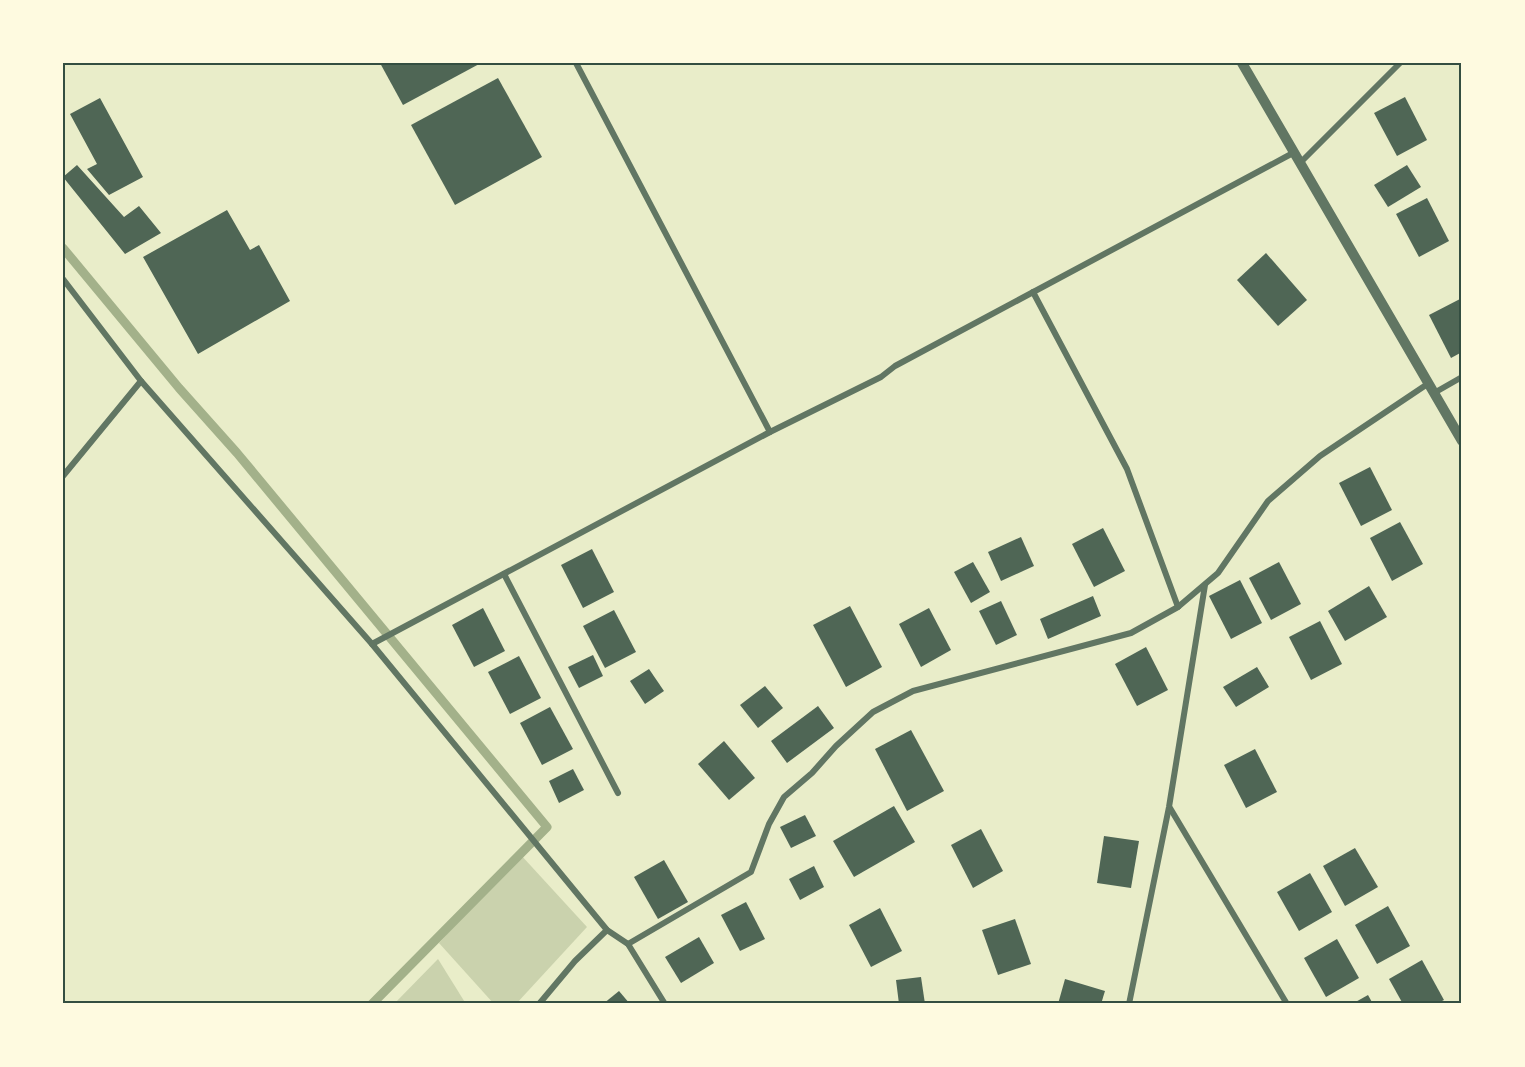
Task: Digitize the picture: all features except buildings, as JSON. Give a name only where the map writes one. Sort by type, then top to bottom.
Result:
[{"type":"street","points":[[576,63],[770,432]]},
{"type":"street","points":[[1242,63],[1462,441]]},
{"type":"street","points":[[1299,164],[1400,63]]},
{"type":"street","points":[[372,644],[770,432],[880,377],[895,366],[1293,153]]},
{"type":"street","points":[[63,279],[141,381],[372,644],[607,930],[628,944],[665,1004]]},
{"type":"street","points":[[1033,292],[1127,469],[1178,607]]},
{"type":"street","points":[[1434,393],[1462,377]]},
{"type":"street","points":[[63,476],[141,381]]},
{"type":"street","points":[[628,944],[752,872],[769,824],[784,797],[873,712],[913,691],[1131,633],[1178,607],[1218,573],[1268,501],[1320,456],[1429,383]]},
{"type":"street","points":[[504,574],[618,793]]},
{"type":"street","points":[[1129,1004],[1169,807],[1205,584]]},
{"type":"street","points":[[1169,807],[1287,1004]]},
{"type":"street","points":[[539,1004],[575,961],[607,930]]},
{"type":"green space","points":[[520,854],[587,927],[516,1004],[494,1004],[439,943]]},
{"type":"green space","points":[[438,959],[466,1004],[394,1004]]},
{"type":"waterway","points":[[63,248],[179,388],[237,453],[547,827],[372,1004]]}]
